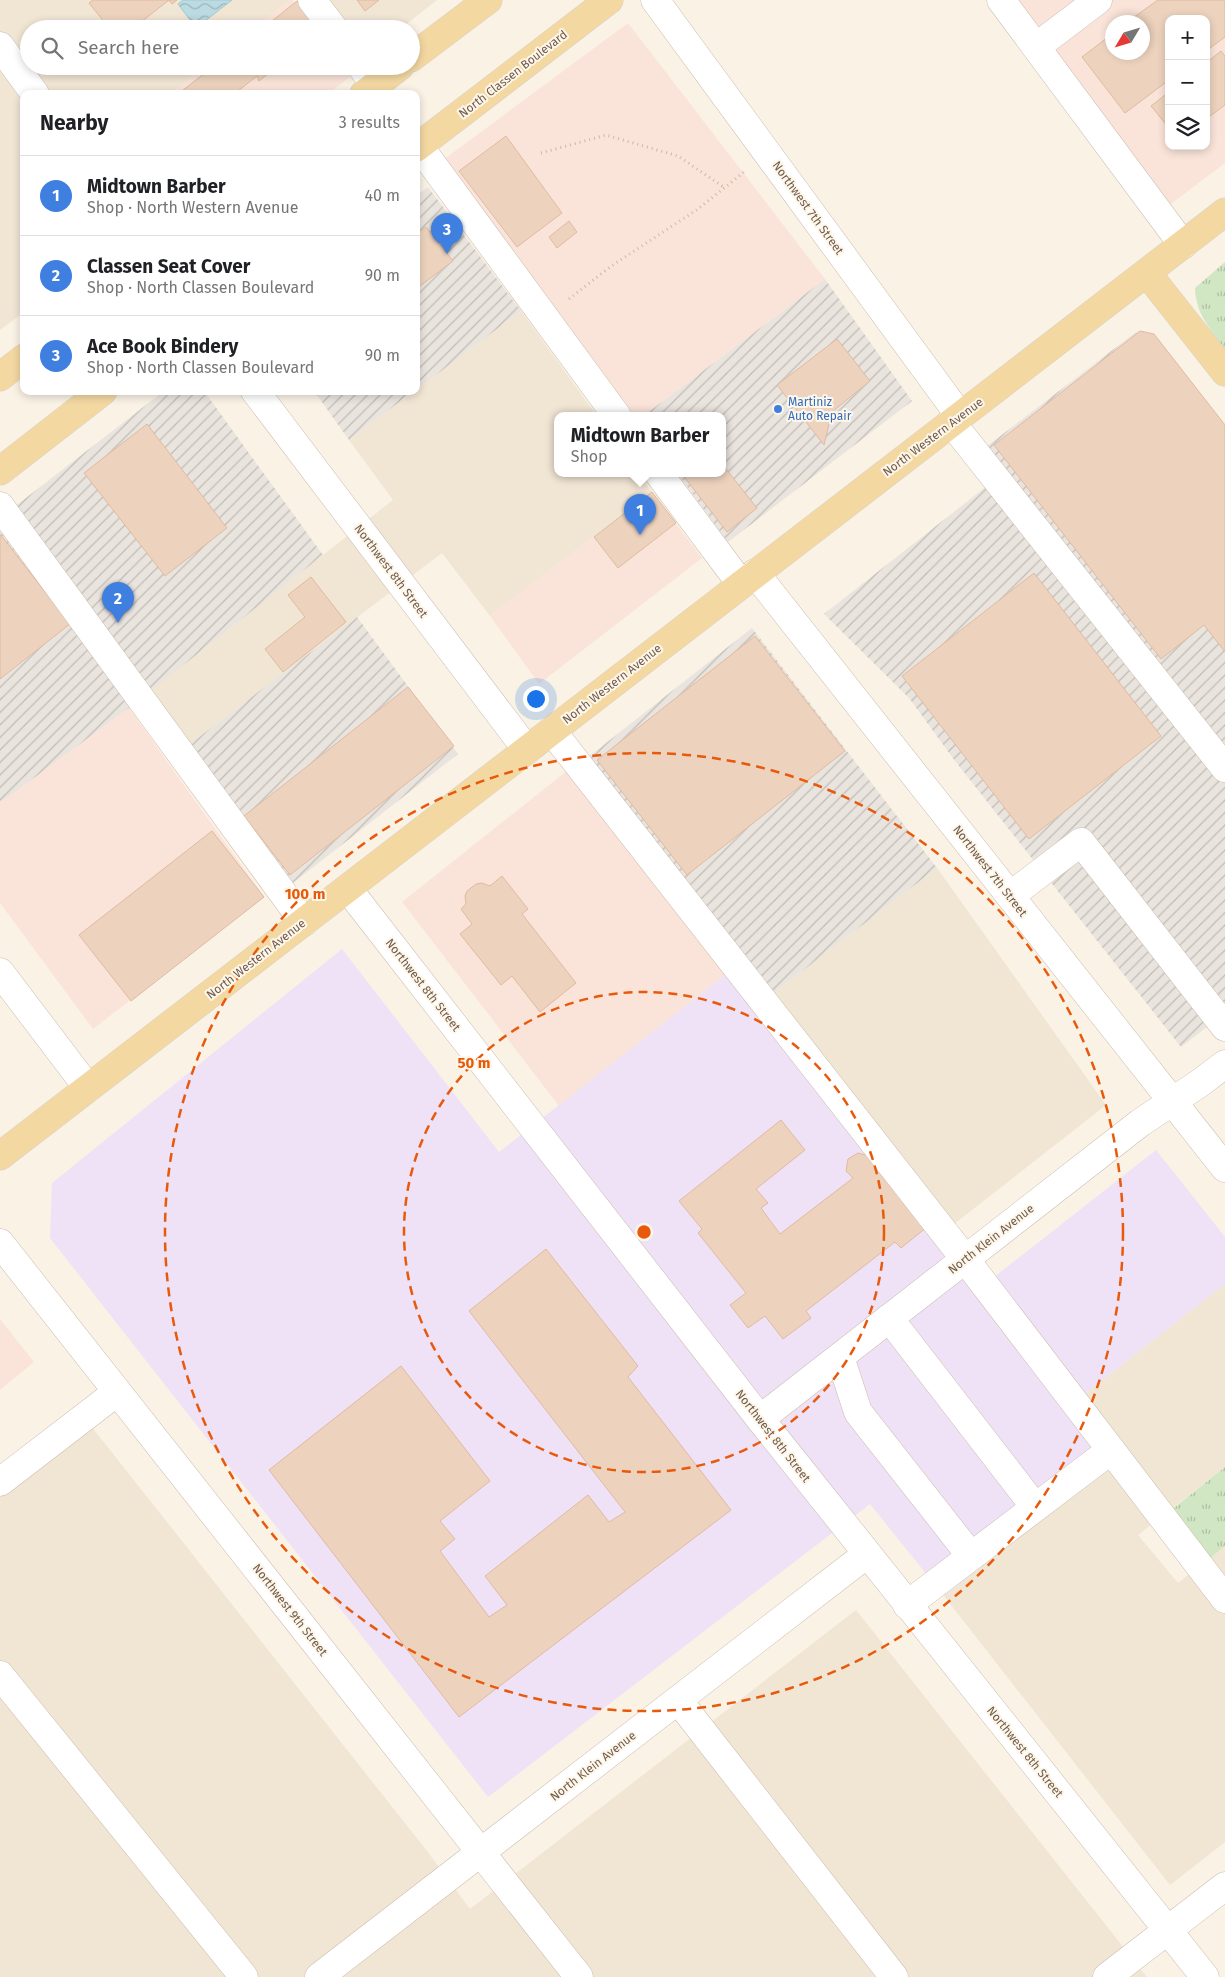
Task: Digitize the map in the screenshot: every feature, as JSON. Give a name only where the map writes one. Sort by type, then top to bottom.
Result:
[{"type":"main road","points":[[420,51],[488,0]]},
{"type":"main road","name":"North Classen Boulevard","points":[[420,145],[609,0]]},
{"type":"main road","points":[[367,82],[381,75]]},
{"type":"main road","name":"North Western Avenue","points":[[0,1156],[1225,212]]},
{"type":"main road","points":[[1147,273],[1225,372]]},
{"type":"main road","points":[[0,377],[20,361]]},
{"type":"main road","points":[[0,471],[98,395]]},
{"type":"street","points":[[312,0],[327,20]]},
{"type":"street","name":"Northwest 7th Street","points":[[655,0],[768,154],[956,419],[1225,768]]},
{"type":"street","points":[[1001,0],[1183,245]]},
{"type":"street","points":[[1036,47],[1098,0]]},
{"type":"street","points":[[0,46],[20,73]]},
{"type":"street","points":[[21,75],[32,90]]},
{"type":"street","points":[[420,150],[614,412]]},
{"type":"street","name":"Northwest 8th Street","points":[[258,395],[527,750]]},
{"type":"street","name":"Northwest 7th Street","points":[[662,477],[1010,896],[1225,1168]]},
{"type":"street","points":[[0,506],[304,922]]},
{"type":"street","points":[[552,731],[965,1259],[1225,1599]]},
{"type":"street","points":[[1010,896],[1081,842],[1225,1026]]},
{"type":"street","name":"Northwest 8th Street","points":[[348,889],[760,1420],[1205,1977]]},
{"type":"street","points":[[0,972],[88,1088]]},
{"type":"street","name":"North Klein Avenue","points":[[760,1420],[1140,1123],[1225,1064]]},
{"type":"street","name":"Northwest 9th Street","points":[[0,1243],[579,1977]]},
{"type":"street","points":[[889,1318],[1035,1507]]},
{"type":"street","points":[[840,1357],[858,1412],[971,1556]]},
{"type":"street","points":[[0,1482],[117,1392]]},
{"type":"street","points":[[907,1604],[1111,1450]]},
{"type":"street","name":"North Klein Avenue","points":[[319,1977],[867,1554]]},
{"type":"street","points":[[0,1675],[244,1977]]},
{"type":"street","points":[[678,1700],[894,1977]]},
{"type":"street","points":[[1106,1977],[1225,1886]]},
{"type":"path","points":[[541,153],[606,135],[678,156],[725,188]]},
{"type":"path","points":[[545,317],[610,267],[698,209],[768,154]]},
{"type":"shaded area","points":[[0,0],[290,0],[264,20],[20,20],[20,75],[194,75],[175,90],[20,90],[20,315],[0,330]]},
{"type":"shaded area","points":[[290,0],[293,0],[308,20],[264,20]]},
{"type":"shaded area","points":[[328,0],[437,0],[411,20],[342,20]]},
{"type":"shaded area","points":[[1013,0],[1225,0],[1225,163],[1167,207]]},
{"type":"shaded area","points":[[628,23],[825,279],[648,412],[632,412],[443,160]]},
{"type":"shaded area","points":[[194,75],[351,76],[333,90],[175,90]]},
{"type":"shaded area","points":[[428,187],[521,311],[420,387],[420,194]]},
{"type":"shaded area","name":"Martiniz Auto Repair","points":[[825,279],[912,401],[728,542],[680,477],[726,477],[726,412],[648,412]]},
{"type":"shaded area","points":[[521,311],[594,412],[554,412],[554,477],[641,477],[652,492],[490,616],[442,553],[190,744],[151,690],[393,500],[349,440],[409,395],[420,395],[420,387]]},
{"type":"shaded area","points":[[1136,332],[1149,335],[1225,429],[1225,1013],[1181,1047],[955,761],[909,698],[824,614],[1006,471],[986,447]]},
{"type":"shaded area","points":[[159,395],[207,395],[323,555],[129,708],[0,803],[0,518]]},
{"type":"shaded area","points":[[317,395],[409,395],[349,440]]},
{"type":"shaded area","points":[[652,492],[702,558],[539,684],[490,616]]},
{"type":"shaded area","points":[[357,617],[458,754],[293,883],[190,744]]},
{"type":"shaded area","points":[[752,628],[937,868],[771,995],[587,758]]},
{"type":"shaded area","points":[[129,708],[264,897],[93,1029],[0,903],[0,803]]},
{"type":"shaded area","points":[[573,766],[734,968],[559,1106],[402,902]]},
{"type":"shaded area","points":[[937,868],[1106,1105],[954,1224],[771,995]]},
{"type":"shaded area","points":[[342,949],[499,1152],[734,968],[979,1289],[1156,1150],[1225,1237],[1225,1284],[1082,1396],[1111,1465],[944,1596],[870,1504],[488,1797],[50,1238],[52,1183]]},
{"type":"shaded area","points":[[1225,1284],[1225,1467],[1138,1535],[1178,1583],[1225,1546],[1225,1842],[1170,1885],[944,1596],[1111,1465],[1082,1396]]},
{"type":"shaded area","points":[[0,1319],[34,1362],[0,1390]]},
{"type":"shaded area","points":[[91,1426],[427,1851],[470,1909],[856,1610],[1147,1977],[0,1977],[0,1497]]},
{"type":"green space","points":[[1225,262],[1225,349],[1201,314],[1195,288]]},
{"type":"green space","points":[[1225,1467],[1225,1546],[1204,1563],[1165,1515]]},
{"type":"water","points":[[183,0],[232,0],[206,20],[190,20],[178,4]]},
{"type":"building","points":[[93,0],[169,0],[143,20],[103,20],[89,3]]},
{"type":"building","points":[[169,0],[177,0],[172,4]]},
{"type":"building","points":[[357,0],[379,0],[365,11]]},
{"type":"building","points":[[1158,0],[1225,0],[1225,37],[1210,48],[1210,15],[1165,15],[1165,83],[1125,113],[1082,57],[1105,39],[1105,60],[1150,60],[1150,15],[1137,15]]},
{"type":"building","points":[[297,1],[311,20],[273,20]]},
{"type":"building","points":[[1221,51],[1225,56],[1225,105],[1210,116],[1210,60]]},
{"type":"building","points":[[202,75],[267,75],[259,81],[257,76],[239,90],[183,90]]},
{"type":"building","points":[[1165,95],[1165,123],[1151,106]]},
{"type":"building","points":[[506,136],[562,213],[517,247],[459,171]]},
{"type":"building","points":[[569,221],[577,232],[557,248],[549,237]]},
{"type":"building","points":[[426,227],[453,261],[420,286],[420,231]]},
{"type":"building","points":[[1140,331],[1154,334],[1225,425],[1225,652],[1204,625],[1161,659],[994,445]]},
{"type":"building","points":[[837,339],[870,381],[832,412],[824,445],[777,385]]},
{"type":"building","points":[[147,424],[227,528],[165,576],[84,473]]},
{"type":"building","points":[[726,469],[757,508],[727,532],[684,477],[726,477]]},
{"type":"building","points":[[652,492],[676,523],[618,568],[594,537]]},
{"type":"building","points":[[0,534],[70,624],[0,679]]},
{"type":"building","points":[[1034,573],[1161,736],[1029,839],[902,676]]},
{"type":"building","points":[[311,577],[346,622],[283,672],[265,649],[305,617],[288,595]]},
{"type":"building","points":[[755,636],[845,751],[687,875],[597,760]]},
{"type":"building","points":[[408,687],[454,746],[290,875],[244,816]]},
{"type":"building","points":[[212,831],[264,897],[131,1001],[79,935]]},
{"type":"building","points":[[502,876],[528,909],[522,914],[576,983],[540,1012],[512,976],[501,985],[460,934],[472,924],[461,909],[466,904],[465,896],[467,891],[476,884],[482,883],[490,886]]},
{"type":"building","points":[[781,1120],[805,1150],[756,1189],[768,1203],[761,1208],[780,1234],[853,1178],[846,1171],[848,1159],[858,1153],[869,1156],[927,1227],[901,1248],[895,1242],[806,1311],[811,1318],[783,1339],[765,1316],[748,1328],[730,1305],[746,1293],[698,1233],[702,1229],[679,1201]]},
{"type":"building","points":[[546,1249],[638,1366],[628,1377],[731,1510],[459,1717],[269,1470],[401,1366],[490,1481],[440,1521],[455,1539],[440,1551],[489,1617],[507,1605],[485,1576],[588,1495],[609,1522],[625,1512],[469,1311]]},
{"type":"place","name":"Ace Book Bindery","points":[[447,254]]},
{"type":"place","name":"Martiniz Auto Repair","points":[[778,409]]},
{"type":"place","name":"Midtown Barber","points":[[640,535]]},
{"type":"place","name":"Classen Seat Cover","points":[[118,623]]}]
